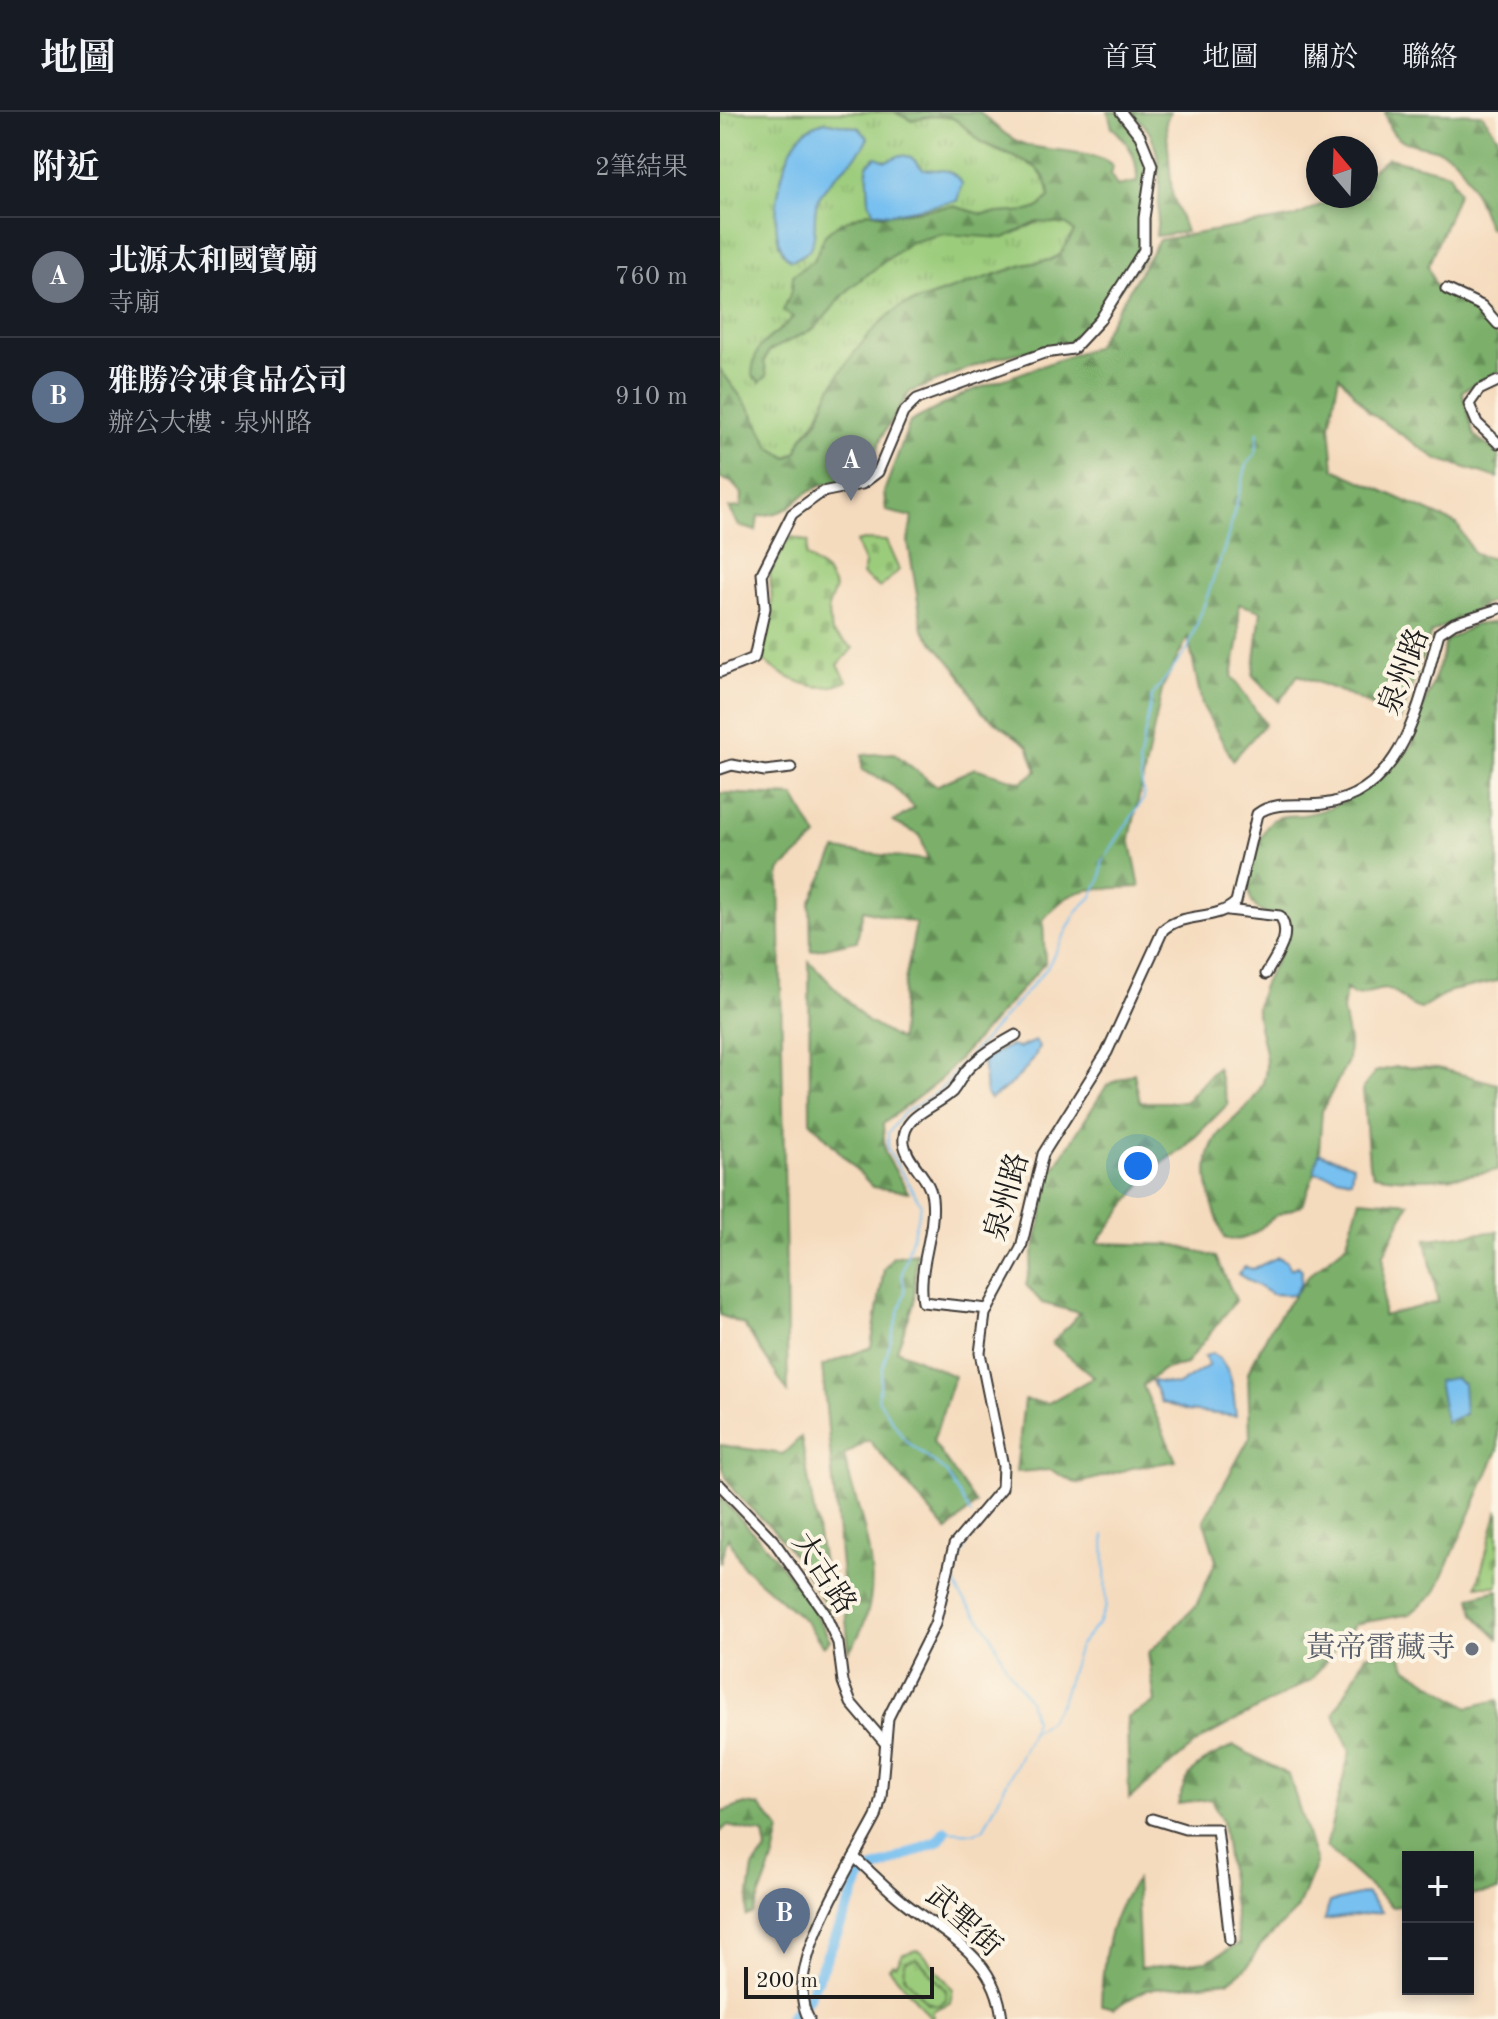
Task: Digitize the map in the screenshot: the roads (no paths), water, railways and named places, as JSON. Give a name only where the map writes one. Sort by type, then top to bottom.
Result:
[{"type":"street","points":[[720,672],[754,658],[765,608],[762,573],[792,514],[822,492],[862,484],[872,478],[878,472],[903,413],[917,399],[1044,353],[1073,349],[1088,337],[1144,250],[1152,165],[1140,136],[1121,112]]},
{"type":"street","points":[[1446,289],[1482,306],[1498,324]]},
{"type":"street","points":[[1498,381],[1479,390],[1469,404],[1477,423],[1498,443]]},
{"type":"street","name":"泉州路","points":[[809,2019],[799,1994],[813,1936],[880,1804],[885,1743],[896,1696],[935,1624],[954,1545],[1002,1488],[999,1440],[980,1353],[988,1309],[1021,1248],[1043,1154],[1107,1052],[1163,930],[1181,919],[1228,910],[1239,895],[1257,814],[1275,806],[1339,801],[1376,780],[1389,767],[1406,737],[1439,633],[1454,623],[1498,609]]},
{"type":"street","points":[[720,769],[732,765],[765,771],[791,768]]},
{"type":"street","points":[[1228,910],[1280,916],[1286,926],[1286,936],[1266,974]]},
{"type":"street","points":[[988,1309],[923,1302],[919,1281],[929,1239],[932,1195],[905,1149],[904,1135],[911,1120],[951,1092],[988,1051],[1016,1035]]},
{"type":"street","name":"大古路","points":[[720,1485],[773,1540],[824,1612],[838,1643],[843,1682],[851,1703],[885,1743]]},
{"type":"street","points":[[1152,1819],[1185,1829],[1217,1829],[1230,1940]]},
{"type":"street","name":"武聖街","points":[[854,1857],[975,1957],[1000,1995],[1002,2019]]},
{"type":"water","points":[[824,121],[859,128],[868,138],[821,194],[815,211],[812,244],[802,256],[791,260],[783,251],[778,237],[776,220],[780,182],[798,138]]},
{"type":"water","points":[[901,155],[911,157],[923,169],[945,170],[953,174],[962,183],[957,201],[889,214],[874,212],[869,201],[867,165],[876,157],[886,161]]},
{"type":"water","points":[[1035,1041],[1039,1046],[1026,1069],[990,1099],[986,1094],[983,1059],[1009,1046],[1019,1048]]},
{"type":"water","points":[[1319,1153],[1353,1165],[1351,1180],[1314,1172]]},
{"type":"water","points":[[1278,1257],[1286,1261],[1290,1269],[1298,1266],[1302,1270],[1301,1283],[1294,1295],[1271,1294],[1238,1274],[1245,1267],[1253,1269]]},
{"type":"water","points":[[1212,1353],[1225,1365],[1233,1389],[1236,1416],[1187,1411],[1161,1402],[1152,1381],[1178,1385],[1209,1365],[1204,1357]]},
{"type":"water","points":[[1454,1378],[1463,1384],[1465,1414],[1446,1422],[1438,1381]]},
{"type":"water","points":[[1366,1893],[1382,1912],[1324,1920],[1330,1902]]},
{"type":"waterway","points":[[971,1514],[946,1472],[905,1440],[878,1399],[882,1370],[905,1292],[902,1274],[921,1204],[888,1150],[888,1133],[904,1113],[939,1091],[1047,968],[1077,911],[1091,898],[1101,878],[1102,862],[1144,798],[1139,764],[1152,696],[1188,649],[1225,546],[1247,464],[1256,453],[1258,432]]},
{"type":"waterway","points":[[955,1574],[971,1532]]},
{"type":"waterway","points":[[1031,1733],[1048,1721],[1061,1702],[1079,1646],[1098,1624],[1106,1606],[1104,1535]]},
{"type":"waterway","points":[[945,1831],[975,1833],[984,1828],[1029,1738],[1034,1720],[1029,1700],[1006,1666],[988,1629],[961,1596],[954,1579]]},
{"type":"waterway","points":[[789,2019],[809,1997],[862,1875],[938,1841],[945,1831]]},
{"type":"place","name":"北源太和國寶廟","points":[[851,501]]},
{"type":"place","name":"黃帝雷藏寺","points":[[1472,1649]]},
{"type":"place","name":"雅勝冷凍食品公司","points":[[784,1954]]}]
